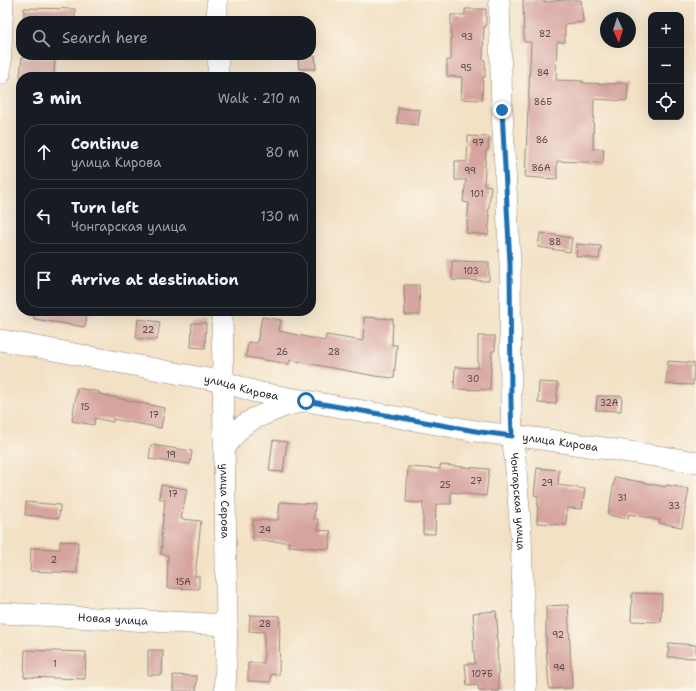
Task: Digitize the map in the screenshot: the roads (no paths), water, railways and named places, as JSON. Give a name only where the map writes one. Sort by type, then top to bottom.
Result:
[{"type":"street","points":[[0,74],[3,0]]},
{"type":"street","points":[[217,0],[217,16]]},
{"type":"street","name":"Чонгарская улица","points":[[499,0],[502,110],[510,264],[512,436],[515,458],[520,534],[526,691]]},
{"type":"street","points":[[218,60],[218,72]]},
{"type":"street","name":"улица Серова","points":[[222,316],[227,625],[225,691]]},
{"type":"street","name":"улица Кирова","points":[[0,340],[224,382],[256,392],[473,431],[542,439],[696,462]]},
{"type":"street","points":[[224,447],[241,427],[253,419],[284,406],[306,401]]},
{"type":"street","name":"Новая улица","points":[[0,612],[227,625]]}]
